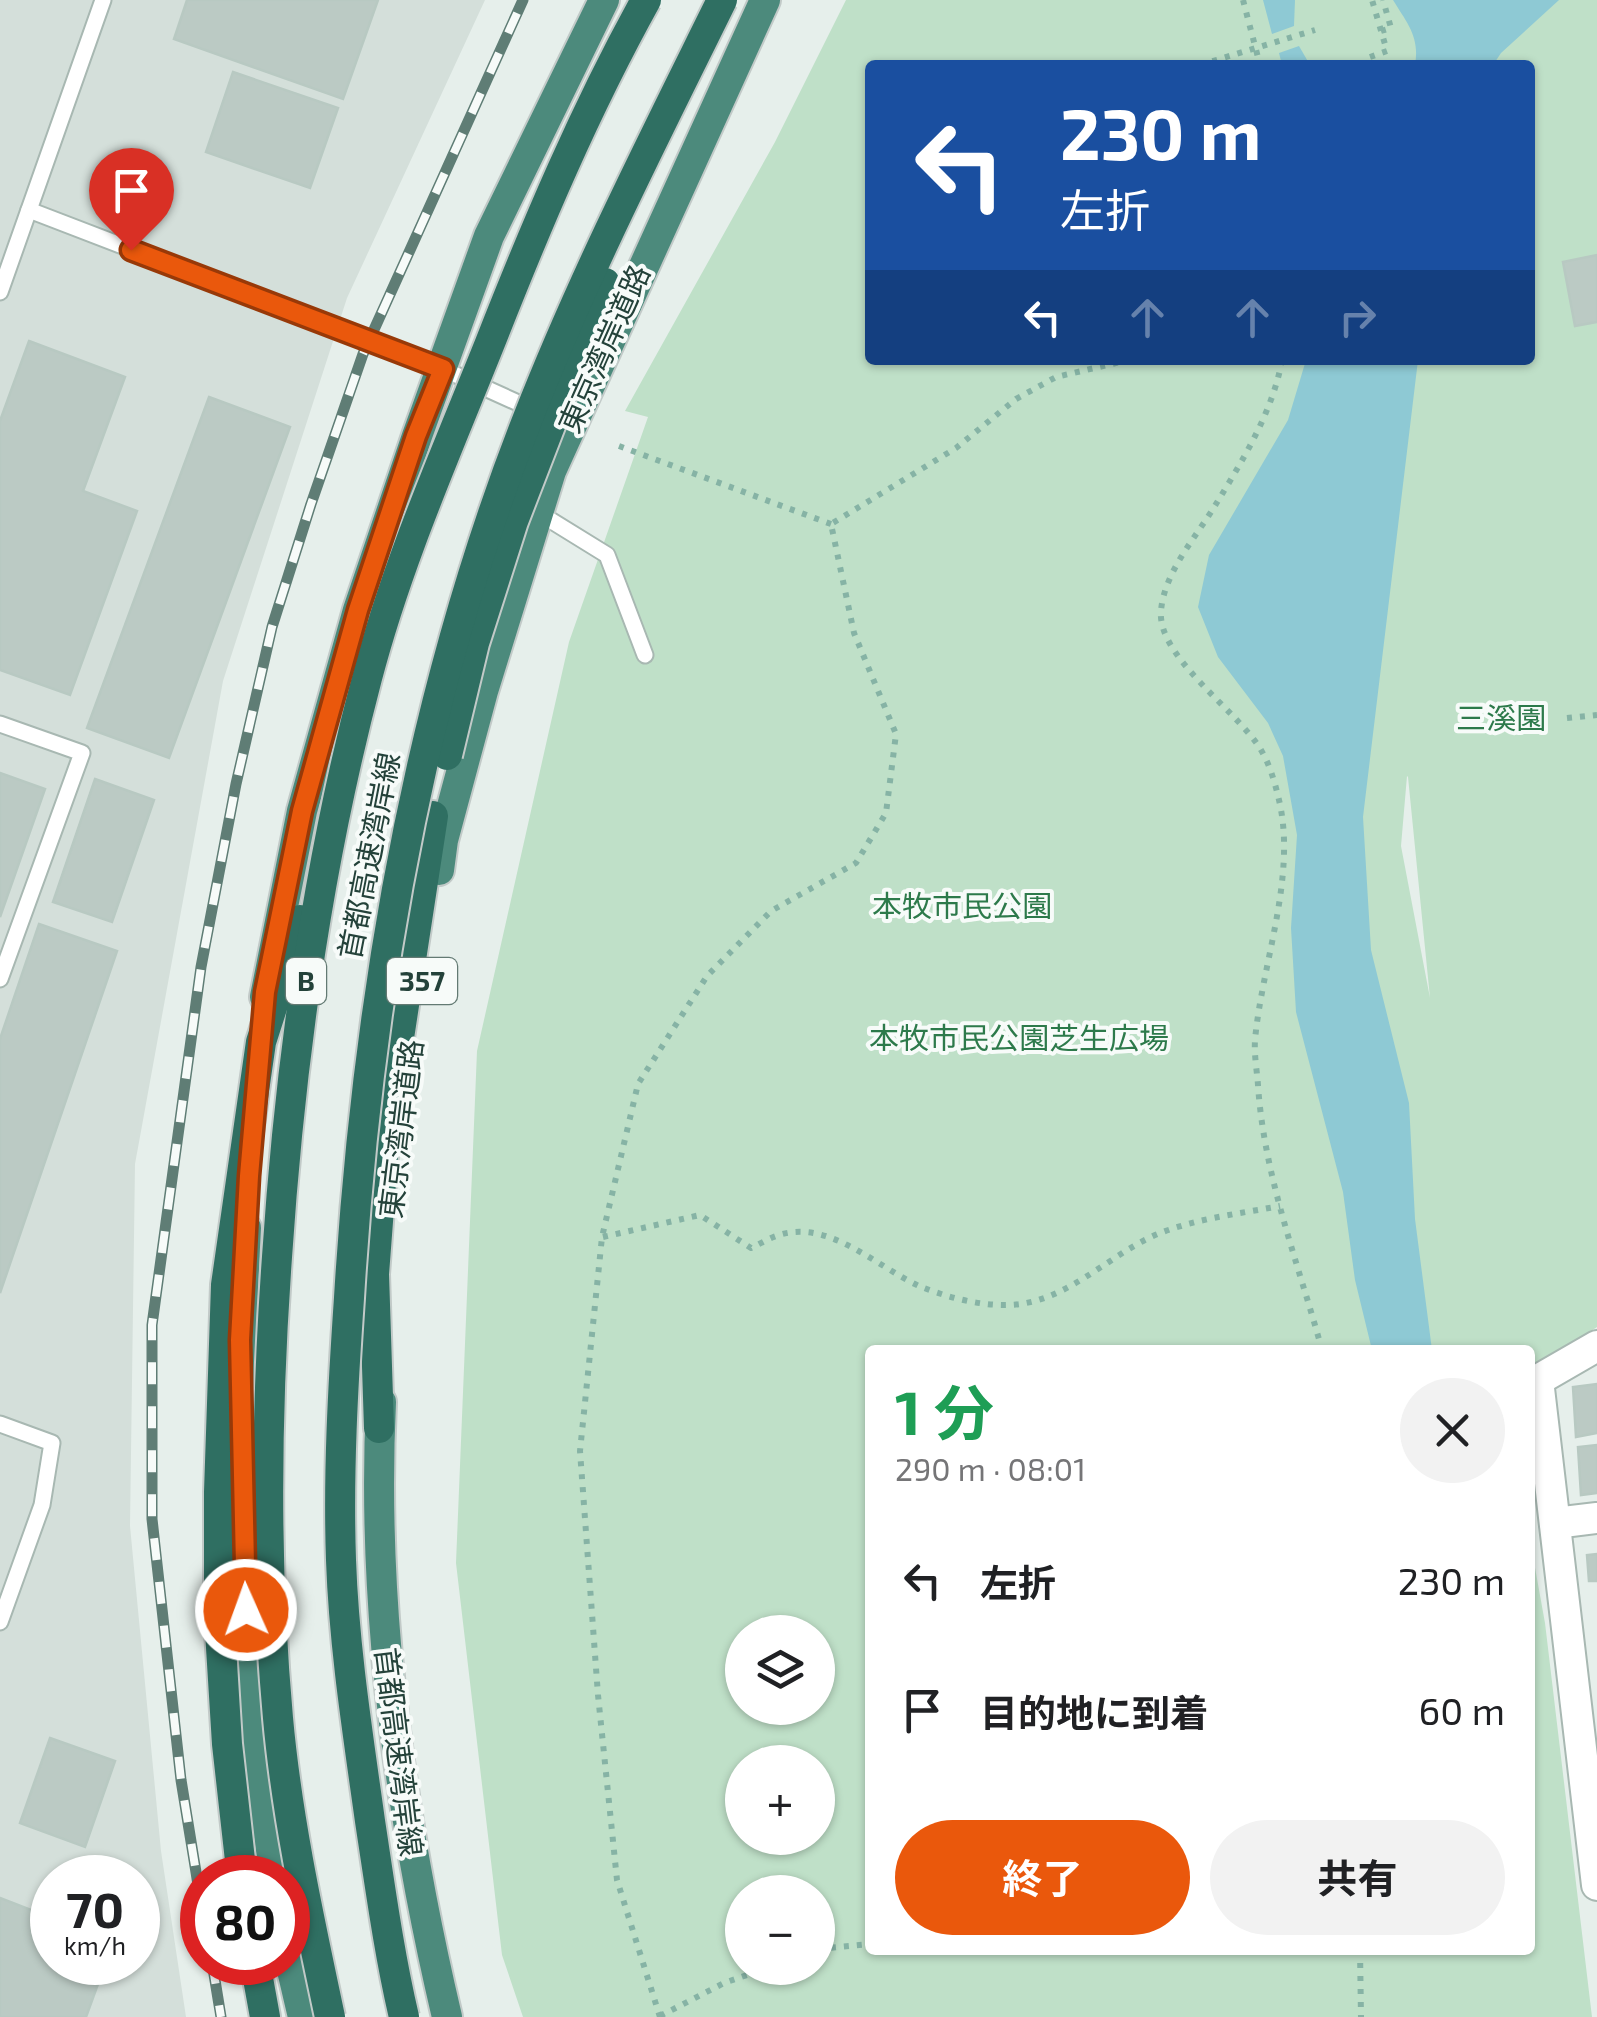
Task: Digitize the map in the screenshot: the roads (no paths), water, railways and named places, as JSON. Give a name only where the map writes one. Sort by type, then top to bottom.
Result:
[{"type":"highway","points":[[272,1855],[247,1647],[241,1482],[240,1340],[265,992],[302,811],[358,610],[416,436],[489,236],[604,0]]},
{"type":"highway","name":"首都高速湾岸線","points":[[330,2017],[304,1891],[278,1719],[267,1504],[271,1336],[282,1172],[302,1004],[332,823],[368,673],[424,506],[520,266],[609,67],[646,0]]},
{"type":"highway","points":[[380,1428],[374,1274],[385,1129],[433,816],[474,643],[513,522],[605,283],[700,85],[724,0]]},
{"type":"highway","name":"首都高速湾岸線","points":[[404,2017],[354,1704],[341,1563],[341,1422],[351,1256],[361,1128],[382,974],[408,832],[442,686],[509,471],[584,281],[724,0]]},
{"type":"highway","name":"東京湾岸道路","points":[[447,2017],[426,1927],[406,1808],[384,1622],[380,1428],[388,1249],[402,1114],[443,840],[483,690],[551,471],[766,0]]},
{"type":"highway","points":[[239,1855],[227,1744],[220,1615],[219,1492],[226,1285],[260,1042],[332,823]]},
{"type":"highway","points":[[260,1985],[265,2017]]},
{"type":"highway","points":[[295,1985],[303,2017]]},
{"type":"street","points":[[1597,1346],[1538,1380],[1597,1886]]},
{"type":"street","points":[[1555,1524],[1597,1518]]},
{"type":"lane","points":[[0,292],[103,0]]},
{"type":"lane","points":[[29,210],[443,369],[546,415],[572,420]]},
{"type":"lane","points":[[539,514],[606,555],[645,655]]},
{"type":"lane","points":[[0,724],[82,753],[0,979]]},
{"type":"lane","points":[[0,1424],[52,1443],[42,1506],[0,1622]]},
{"type":"water","points":[[1263,0],[1295,0],[1294,26],[1272,34]]},
{"type":"water","points":[[1393,0],[1559,0],[1496,60],[1416,60],[1414,38]]},
{"type":"water","points":[[1299,46],[1307,60],[1281,60],[1279,53]]},
{"type":"water","points":[[1304,365],[1417,365],[1363,817],[1371,950],[1409,1103],[1415,1219],[1431,1345],[1371,1345],[1355,1280],[1343,1192],[1296,1012],[1291,928],[1297,835],[1283,756],[1268,723],[1218,657],[1198,607],[1209,555],[1288,420]]},
{"type":"railway","points":[[193,1855],[152,1519],[152,1325],[201,967],[236,784],[272,627],[311,504],[363,354],[523,0]]},
{"type":"railway","points":[[216,1985],[221,2017]]},
{"type":"park label","name":"三溪園","points":[[1501,719]]},
{"type":"park label","name":"本牧市民公園","points":[[962,907]]},
{"type":"park label","name":"本牧市民公園芝生広場","points":[[1019,1039]]}]
